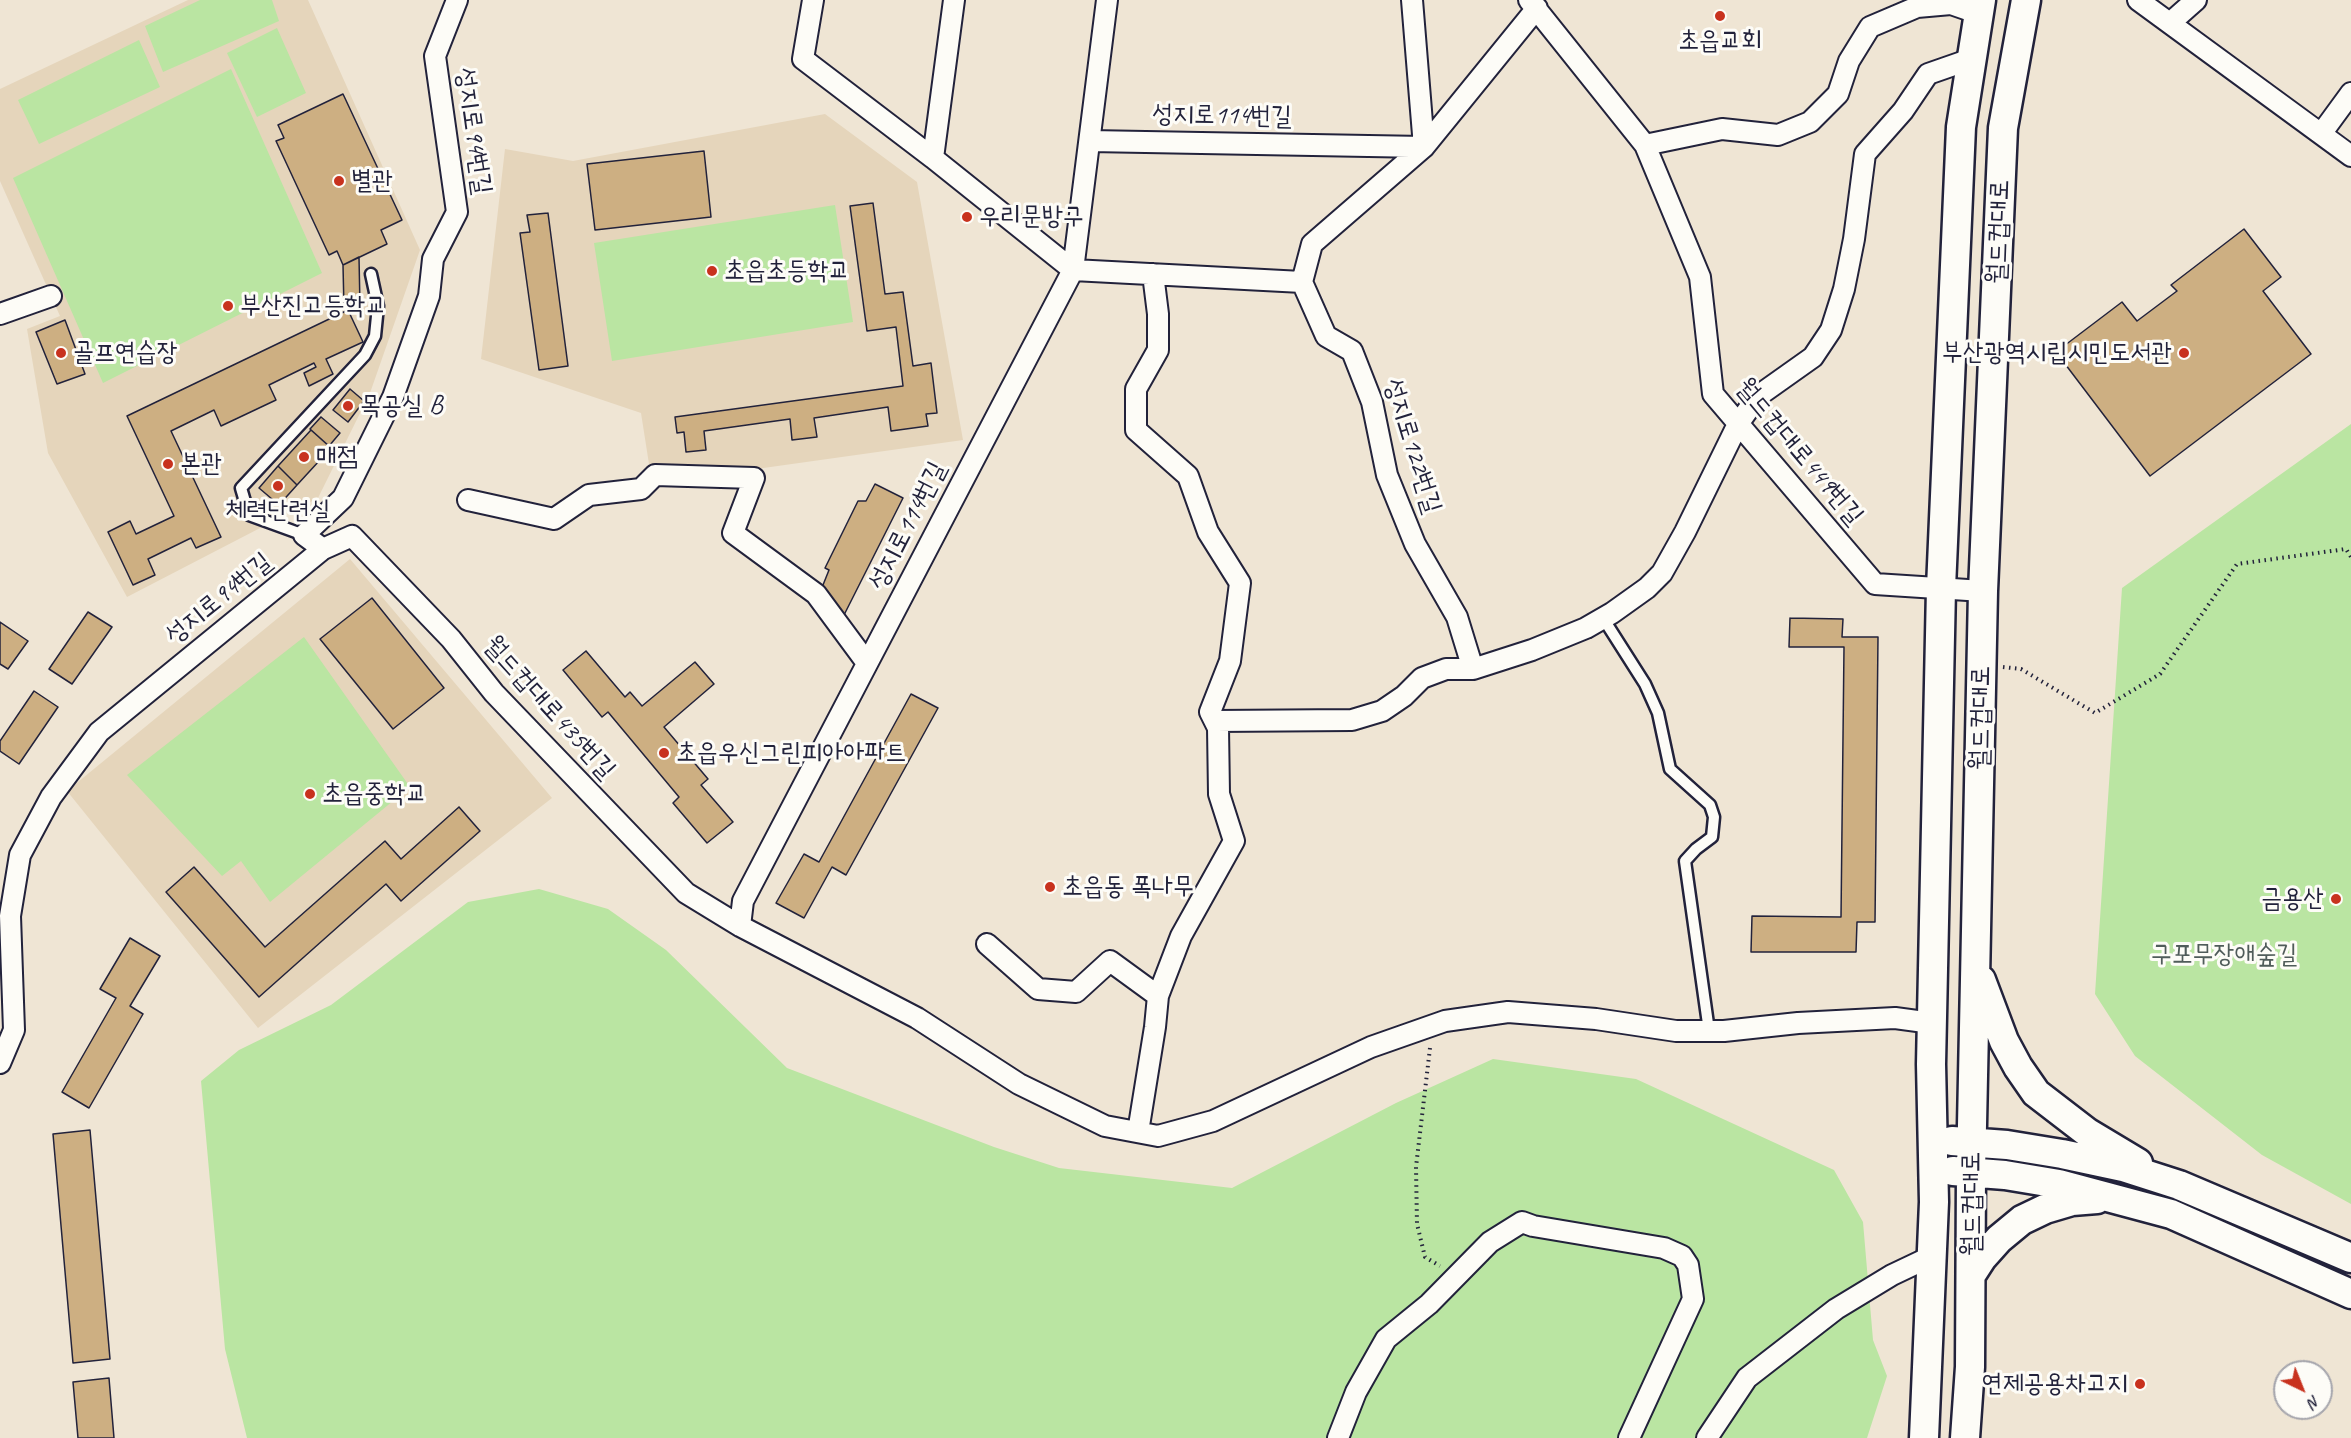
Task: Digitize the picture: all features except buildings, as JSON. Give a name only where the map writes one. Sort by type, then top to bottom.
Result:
[{"type":"main road","name":"월드컵대로","points":[[1965,1438],[1970,1367],[1971,1173],[1983,591],[2003,128],[2026,0]]},
{"type":"main road","name":"월드컵대로","points":[[1924,1438],[1932,1257],[1932,1023],[1941,588],[1961,128],[1979,6]]},
{"type":"main road","points":[[1975,964],[2004,1041],[2036,1093],[2088,1133],[2179,1185]]},
{"type":"main road","points":[[1932,1139],[2062,1154],[2123,1167],[2179,1185],[2351,1258]]},
{"type":"main road","points":[[1933,1170],[2005,1175],[2059,1184],[2171,1214],[2351,1294]]},
{"type":"main road","points":[[1971,1275],[1999,1239],[2022,1221],[2045,1209],[2072,1201],[2112,1197]]},
{"type":"street","name":"성지로94번길","points":[[304,535],[343,498],[393,397],[429,296],[433,259],[457,212],[435,56],[457,0]]},
{"type":"street","points":[[813,0],[803,59],[933,158],[1073,270],[1302,282],[1312,244],[1424,147],[1533,4]]},
{"type":"street","points":[[933,158],[954,0]]},
{"type":"street","name":"성지로114번길","points":[[740,926],[743,901],[1073,270],[1107,0]]},
{"type":"street","points":[[1412,0],[1424,147]]},
{"type":"street","points":[[2138,0],[2351,156]]},
{"type":"street","points":[[2170,23],[2196,0]]},
{"type":"street","name":"월드컵대로449번길","points":[[1533,4],[1645,145],[1700,277],[1713,394],[1875,584],[1983,591]]},
{"type":"street","points":[[1645,145],[1722,129],[1779,135],[1810,122],[1838,94],[1849,62],[1870,27],[1917,7],[1951,4],[1979,6]]},
{"type":"street","points":[[1215,721],[1352,720],[1382,711],[1404,696],[1422,678],[1446,669],[1473,669],[1532,650],[1586,628],[1647,588],[1662,573],[1685,532],[1738,424],[1758,396],[1813,357],[1831,330],[1844,289],[1852,249],[1865,154],[1904,111],[1928,74],[1971,59]]},
{"type":"street","points":[[2321,134],[2351,93]]},
{"type":"street","name":"성지로114번길","points":[[1090,141],[1424,147]]},
{"type":"street","points":[[1138,1132],[1158,996],[1181,936],[1234,841],[1219,794],[1218,728],[1210,711],[1230,661],[1240,583],[1209,532],[1188,476],[1136,430],[1136,389],[1158,350],[1158,314],[1153,274]]},
{"type":"street","name":"성지로122번길","points":[[1302,282],[1326,336],[1352,351],[1372,402],[1387,475],[1415,544],[1457,617],[1473,669]]},
{"type":"street","points":[[0,314],[51,296]]},
{"type":"street","points":[[468,500],[554,519],[589,495],[641,489],[655,475],[754,478],[733,533],[816,594],[867,663]]},
{"type":"street","points":[[304,535],[323,549]]},
{"type":"street","name":"월드컵대로435번길","points":[[323,549],[352,536],[451,639],[494,693],[686,894],[740,926]]},
{"type":"street","name":"성지로94번길","points":[[0,1063],[14,1030],[10,915],[20,855],[51,797],[99,732],[323,549]]},
{"type":"street","points":[[740,926],[917,1018],[1019,1084],[1105,1126],[1158,1136],[1213,1120],[1371,1047],[1445,1021],[1508,1012],[1596,1019],[1676,1031],[1709,1031],[1895,1018],[1932,1023]]},
{"type":"street","points":[[987,944],[1038,989],[1076,992],[1110,961],[1158,996]]},
{"type":"street","points":[[1338,1438],[1356,1392],[1386,1339],[1429,1304],[1490,1242],[1522,1222],[1533,1226],[1664,1248],[1682,1256],[1688,1265],[1693,1299],[1629,1438]]},
{"type":"street","points":[[1707,1438],[1747,1377],[1836,1309],[1892,1275],[1932,1257]]},
{"type":"lane","points":[[304,535],[249,515],[241,488],[365,355],[375,336],[378,306],[371,274]]},
{"type":"lane","points":[[1603,618],[1645,684],[1658,713],[1670,769],[1710,805],[1714,817],[1712,837],[1685,861],[1709,1031]]},
{"type":"path","points":[[1982,664],[2021,669],[2095,713],[2160,674],[2237,564],[2346,549],[2351,557]]},
{"type":"path","points":[[1445,1021],[1428,1050],[1416,1167],[1417,1224],[1425,1257],[1456,1276]]},
{"type":"shaded area","name":"부산진고등학교","points":[[188,0],[308,0],[420,250],[370,393],[318,498],[127,597],[48,453],[27,329],[60,316],[0,181],[0,89]]},
{"type":"shaded area","name":"초읍초등학교","points":[[825,114],[917,182],[963,440],[742,471],[649,464],[641,413],[481,359],[505,149],[573,161]]},
{"type":"shaded area","name":"초읍중학교","points":[[350,559],[552,798],[258,1028],[67,791]]},
{"type":"green space","points":[[200,0],[272,0],[279,21],[163,72],[145,26]]},
{"type":"green space","points":[[277,28],[306,93],[257,117],[227,53]]},
{"type":"green space","points":[[139,40],[160,87],[39,144],[18,100]]},
{"type":"green space","points":[[231,69],[322,273],[103,383],[13,178]]},
{"type":"green space","points":[[835,205],[853,322],[612,361],[594,243]]},
{"type":"green space","name":"구포무장애숲길","points":[[2351,424],[2351,1204],[2262,1155],[2135,1056],[2095,994],[2122,588]]},
{"type":"green space","points":[[304,637],[410,787],[270,902],[241,861],[222,876],[127,775]]},
{"type":"green space","points":[[539,889],[608,909],[666,950],[787,1068],[994,1147],[1059,1168],[1232,1188],[1396,1103],[1493,1059],[1636,1079],[1834,1170],[1863,1222],[1873,1340],[1887,1376],[1867,1438],[247,1438],[225,1349],[201,1081],[239,1050],[331,1005],[468,902]]},
{"type":"place","name":"초읍교회","points":[[1720,16]]},
{"type":"place","name":"별관","points":[[339,181]]},
{"type":"place","name":"우리문방구","points":[[967,217]]},
{"type":"place","name":"초읍초등학교","points":[[712,271]]},
{"type":"place","name":"부산진고등학교","points":[[228,306]]},
{"type":"place","name":"골프연습장","points":[[61,353]]},
{"type":"place","name":"부산광역시립시민도서관","points":[[2184,353]]},
{"type":"place","name":"목공실 B","points":[[348,406]]},
{"type":"place","name":"매점","points":[[304,457]]},
{"type":"place","name":"본관","points":[[168,464]]},
{"type":"place","name":"체력단련실","points":[[278,486]]},
{"type":"place","name":"초읍우신그린피아아파트","points":[[664,753]]},
{"type":"place","name":"초읍중학교","points":[[310,794]]},
{"type":"place","name":"초읍동 폭나무","points":[[1050,887]]},
{"type":"place","name":"금용산","points":[[2336,899]]},
{"type":"place","name":"연제공용차고지","points":[[2140,1384]]}]
